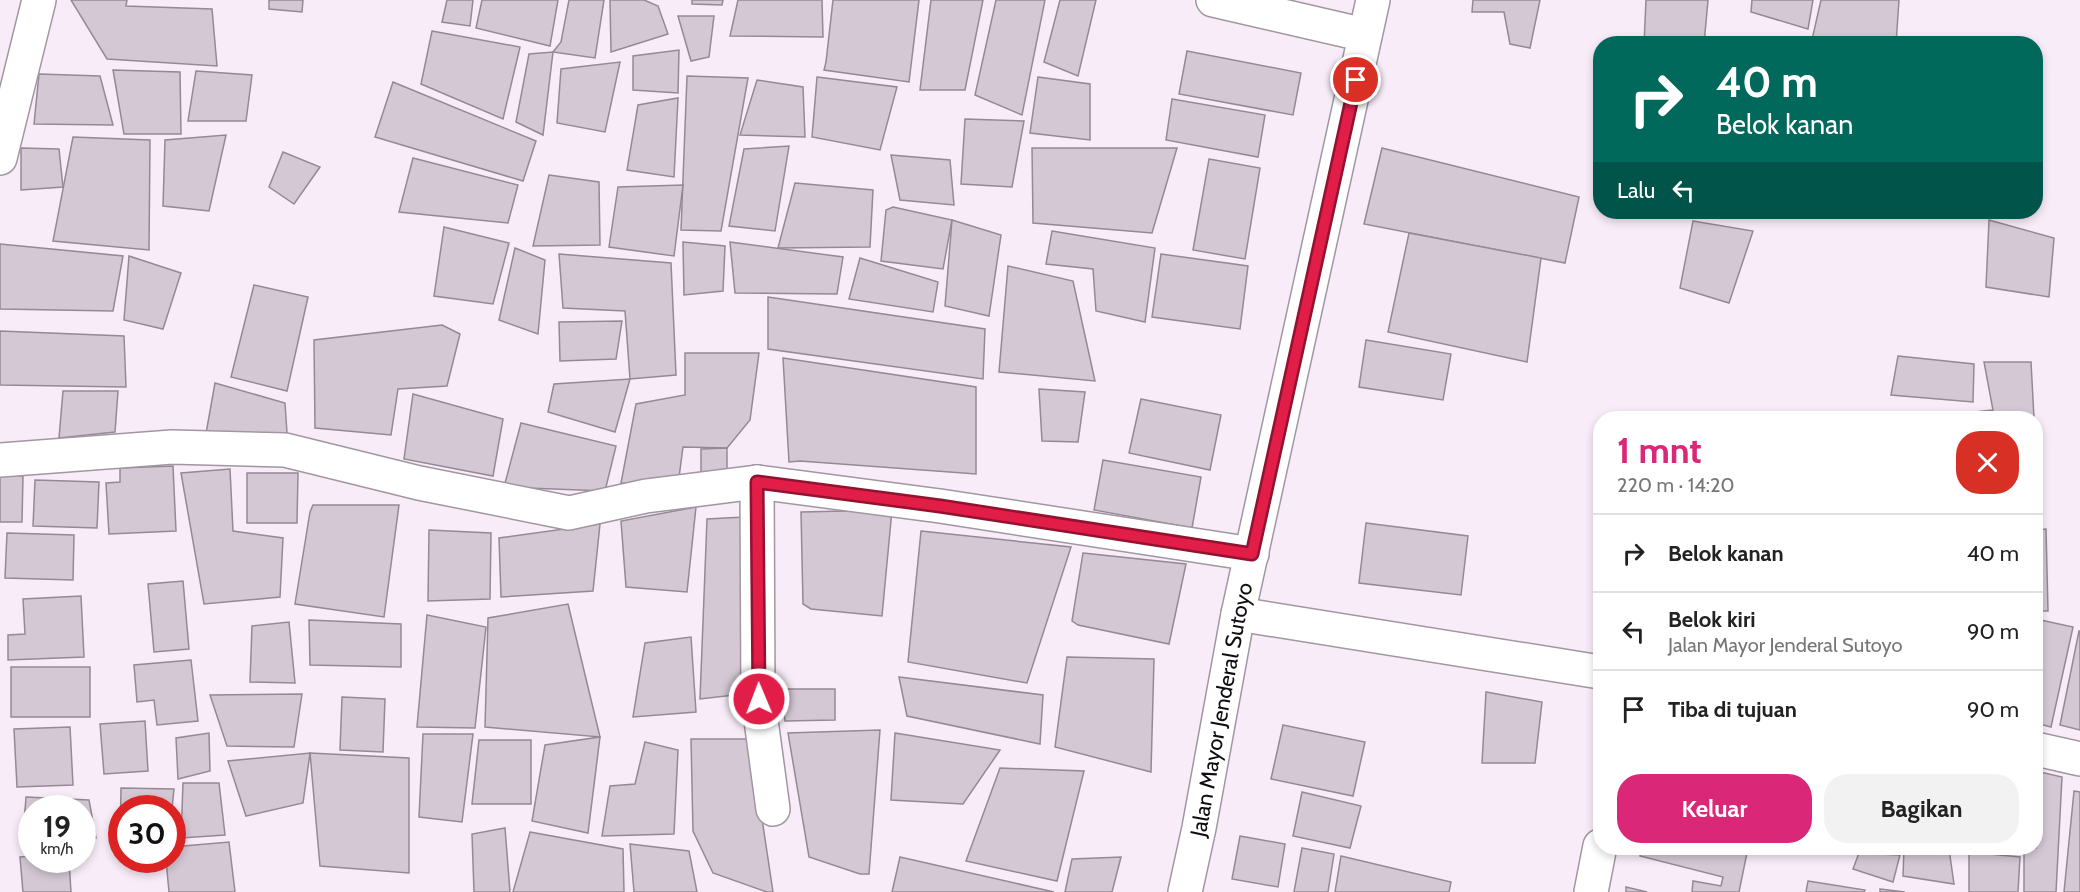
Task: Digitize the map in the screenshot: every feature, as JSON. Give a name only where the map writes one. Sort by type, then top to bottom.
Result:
[{"type":"street","points":[[0,158],[39,0]]},
{"type":"street","points":[[1214,0],[1365,35]]},
{"type":"street","name":"Jalan Mayor Jenderal Sutoyo","points":[[1185,892],[1238,614],[1373,0]]},
{"type":"street","points":[[0,460],[171,447],[285,450],[419,483],[569,513],[646,496],[757,482],[940,506],[1252,554]]},
{"type":"street","points":[[757,482],[759,699],[773,809]]},
{"type":"street","points":[[1238,614],[1593,671]]},
{"type":"street","points":[[2043,751],[2080,759]]},
{"type":"street","points":[[1591,892],[1598,855]]},
{"type":"building","points":[[71,0],[127,0],[126,6],[212,9],[217,66],[107,59]]},
{"type":"building","points":[[269,0],[303,0],[302,12],[269,9]]},
{"type":"building","points":[[447,0],[473,0],[470,26],[442,22]]},
{"type":"building","points":[[482,0],[558,0],[550,46],[476,28]]},
{"type":"building","points":[[569,0],[604,0],[595,58],[553,52],[561,42]]},
{"type":"building","points":[[610,0],[644,0],[658,6],[668,34],[611,52]]},
{"type":"building","points":[[692,0],[723,0],[722,5],[692,4]]},
{"type":"building","points":[[738,0],[822,0],[823,37],[730,36]]},
{"type":"building","points":[[833,0],[919,0],[909,82],[824,70]]},
{"type":"building","points":[[931,0],[983,0],[965,90],[920,90]]},
{"type":"building","points":[[996,0],[1045,0],[1022,115],[975,95]]},
{"type":"building","points":[[1060,0],[1096,0],[1078,76],[1044,62]]},
{"type":"building","points":[[1473,0],[1540,0],[1530,48],[1510,44],[1504,12],[1472,12]]},
{"type":"building","points":[[1646,0],[1708,0],[1705,36],[1644,36]]},
{"type":"building","points":[[1752,0],[1813,0],[1808,29],[1751,12]]},
{"type":"building","points":[[1821,0],[1899,0],[1897,36],[1813,36]]},
{"type":"building","points":[[678,16],[714,16],[709,57],[691,61]]},
{"type":"building","points":[[432,31],[520,47],[503,119],[421,84]]},
{"type":"building","points":[[679,50],[678,93],[633,90],[633,56]]},
{"type":"building","points":[[1187,51],[1301,73],[1293,115],[1179,94]]},
{"type":"building","points":[[553,52],[543,135],[516,122],[529,54]]},
{"type":"building","points":[[620,62],[605,132],[557,123],[561,69]]},
{"type":"building","points":[[113,70],[180,72],[181,134],[124,134]]},
{"type":"building","points":[[196,71],[252,75],[246,121],[188,121]]},
{"type":"building","points":[[39,74],[100,76],[113,125],[34,124]]},
{"type":"building","points":[[687,76],[748,78],[721,231],[681,230]]},
{"type":"building","points":[[817,77],[897,87],[880,150],[812,137]]},
{"type":"building","points":[[1038,77],[1090,84],[1090,140],[1030,133]]},
{"type":"building","points":[[757,80],[803,87],[805,137],[740,135]]},
{"type":"building","points":[[393,82],[536,141],[523,181],[375,137]]},
{"type":"building","points":[[678,98],[674,177],[627,170],[638,105]]},
{"type":"building","points":[[1172,99],[1265,115],[1258,157],[1166,140]]},
{"type":"building","points":[[965,119],[1024,121],[1012,187],[961,184]]},
{"type":"building","points":[[226,135],[209,211],[163,206],[165,140]]},
{"type":"building","points":[[73,137],[150,140],[149,250],[53,241]]},
{"type":"building","points":[[789,146],[775,231],[729,226],[744,149]]},
{"type":"building","points":[[21,148],[59,149],[63,187],[21,190]]},
{"type":"building","points":[[1032,148],[1177,148],[1152,233],[1033,223]]},
{"type":"building","points":[[1382,148],[1579,197],[1565,263],[1364,224]]},
{"type":"building","points":[[283,152],[320,167],[294,204],[269,187]]},
{"type":"building","points":[[891,155],[950,160],[954,205],[900,200]]},
{"type":"building","points":[[413,158],[518,185],[508,223],[399,212]]},
{"type":"building","points":[[1209,159],[1260,168],[1245,259],[1193,250]]},
{"type":"building","points":[[549,175],[599,182],[600,245],[533,246]]},
{"type":"building","points":[[795,183],[873,190],[870,247],[778,248]]},
{"type":"building","points":[[683,185],[674,256],[609,247],[618,187]]},
{"type":"building","points":[[893,207],[952,220],[943,269],[881,261],[886,210]]},
{"type":"building","points":[[952,220],[1001,235],[989,316],[945,306]]},
{"type":"building","points":[[1989,220],[2054,238],[2049,297],[1986,287]]},
{"type":"building","points":[[1693,221],[1753,231],[1729,303],[1680,288]]},
{"type":"building","points":[[444,227],[509,243],[493,304],[434,296]]},
{"type":"building","points":[[1052,231],[1155,248],[1145,322],[1096,311],[1093,269],[1046,264]]},
{"type":"building","points":[[1409,233],[1541,258],[1527,362],[1388,332]]},
{"type":"building","points":[[683,242],[725,246],[723,291],[684,295]]},
{"type":"building","points":[[730,242],[843,257],[837,294],[735,293]]},
{"type":"building","points":[[0,244],[123,256],[113,311],[0,309]]},
{"type":"building","points":[[515,248],[545,260],[538,334],[499,320]]},
{"type":"building","points":[[559,254],[671,263],[676,375],[630,379],[625,311],[563,308]]},
{"type":"building","points":[[1161,254],[1248,266],[1240,329],[1152,317]]},
{"type":"building","points":[[129,256],[181,273],[163,329],[124,320]]},
{"type":"building","points":[[860,258],[938,282],[933,312],[849,299]]},
{"type":"building","points":[[1008,266],[1073,281],[1095,381],[999,372]]},
{"type":"building","points":[[254,285],[308,297],[287,391],[231,377]]},
{"type":"building","points":[[768,297],[985,329],[983,379],[768,349]]},
{"type":"building","points":[[622,321],[616,359],[560,361],[559,322]]},
{"type":"building","points":[[442,325],[460,334],[447,386],[398,389],[391,435],[315,428],[314,340]]},
{"type":"building","points":[[0,331],[124,336],[126,387],[0,385]]},
{"type":"building","points":[[1366,340],[1451,354],[1443,400],[1359,387]]},
{"type":"building","points":[[685,353],[759,353],[750,420],[727,448],[683,447],[678,485],[621,483],[636,404],[685,395]]},
{"type":"building","points":[[1898,356],[1974,364],[1973,402],[1891,395]]},
{"type":"building","points":[[783,358],[976,387],[976,474],[789,462]]},
{"type":"building","points":[[1984,362],[2031,362],[2034,411],[1984,411],[1993,410]]},
{"type":"building","points":[[630,379],[615,432],[548,412],[554,384]]},
{"type":"building","points":[[215,383],[285,403],[287,433],[205,439]]},
{"type":"building","points":[[1039,389],[1085,392],[1078,442],[1042,441]]},
{"type":"building","points":[[63,391],[118,391],[115,432],[59,438]]},
{"type":"building","points":[[413,394],[503,419],[493,476],[404,459]]},
{"type":"building","points":[[1141,399],[1221,415],[1210,470],[1129,453]]},
{"type":"building","points":[[521,423],[616,446],[605,491],[504,487]]},
{"type":"building","points":[[727,448],[727,478],[701,478],[701,449]]},
{"type":"building","points":[[1103,460],[1201,477],[1192,528],[1094,510]]},
{"type":"building","points":[[173,466],[176,531],[109,534],[106,483],[120,482],[120,468]]},
{"type":"building","points":[[230,469],[233,531],[283,538],[280,597],[204,604],[181,473]]},
{"type":"building","points":[[247,473],[298,473],[297,523],[247,523]]},
{"type":"building","points":[[0,474],[23,476],[22,522],[0,522]]},
{"type":"building","points":[[35,480],[99,482],[97,528],[33,526]]},
{"type":"building","points":[[313,505],[399,505],[384,617],[295,604]]},
{"type":"building","points":[[696,507],[687,592],[626,587],[621,521]]},
{"type":"building","points":[[892,510],[882,616],[811,609],[803,604],[801,512]]},
{"type":"building","points":[[744,517],[752,693],[700,699],[707,519]]},
{"type":"building","points":[[1366,523],[1468,536],[1461,595],[1359,583]]},
{"type":"building","points":[[600,524],[593,591],[501,597],[499,538]]},
{"type":"building","points":[[2043,529],[2046,529],[2048,611],[2043,611]]},
{"type":"building","points":[[429,530],[491,533],[490,599],[428,601]]},
{"type":"building","points":[[921,531],[1071,547],[1027,683],[908,662]]},
{"type":"building","points":[[7,533],[74,535],[73,580],[5,578]]},
{"type":"building","points":[[1083,553],[1186,564],[1169,644],[1078,625],[1072,621]]},
{"type":"building","points":[[183,581],[189,649],[154,652],[148,584]]},
{"type":"building","points":[[81,596],[84,657],[8,660],[8,635],[25,634],[23,599]]},
{"type":"building","points":[[568,604],[600,737],[485,727],[488,618]]},
{"type":"building","points":[[427,615],[486,627],[475,728],[417,727]]},
{"type":"building","points":[[309,620],[401,624],[401,667],[310,665]]},
{"type":"building","points":[[2043,621],[2073,627],[2051,727],[2043,725]]},
{"type":"building","points":[[289,622],[295,683],[250,682],[252,626]]},
{"type":"building","points":[[2080,631],[2080,730],[2060,725]]},
{"type":"building","points":[[691,637],[696,712],[633,717],[645,643]]},
{"type":"building","points":[[1067,657],[1154,659],[1151,772],[1055,747]]},
{"type":"building","points":[[191,660],[198,721],[157,725],[154,700],[137,702],[134,665]]},
{"type":"building","points":[[11,667],[90,667],[90,717],[11,717]]},
{"type":"building","points":[[899,677],[1043,695],[1040,744],[907,716]]},
{"type":"building","points":[[782,689],[835,689],[835,720],[785,721]]},
{"type":"building","points":[[1486,692],[1542,702],[1535,763],[1482,763]]},
{"type":"building","points":[[302,694],[294,747],[227,746],[210,695]]},
{"type":"building","points":[[342,697],[385,699],[383,752],[340,750]]},
{"type":"building","points":[[145,721],[148,771],[104,774],[100,724]]},
{"type":"building","points":[[1283,725],[1365,742],[1353,796],[1271,779]]},
{"type":"building","points":[[70,727],[73,785],[17,787],[14,729]]},
{"type":"building","points":[[880,730],[869,874],[860,874],[809,857],[788,733]]},
{"type":"building","points":[[209,733],[210,771],[178,779],[176,738]]},
{"type":"building","points":[[895,733],[1000,750],[963,804],[891,800]]},
{"type":"building","points":[[423,734],[473,734],[462,822],[419,817]]},
{"type":"building","points":[[600,737],[588,833],[532,821],[545,745]]},
{"type":"building","points":[[691,739],[750,739],[773,892],[767,892],[713,873],[693,831]]},
{"type":"building","points":[[479,740],[531,740],[531,804],[472,804]]},
{"type":"building","points":[[645,742],[678,750],[674,834],[602,836],[610,786],[635,784]]},
{"type":"building","points":[[310,753],[303,803],[246,816],[228,761]]},
{"type":"building","points":[[310,753],[409,758],[409,873],[320,866]]},
{"type":"building","points":[[1000,768],[1084,771],[1057,881],[966,861]]},
{"type":"building","points":[[2043,773],[2062,777],[2056,892],[2024,892],[2024,855],[2043,855]]},
{"type":"building","points":[[183,783],[219,783],[225,835],[186,838],[186,795],[183,795]]},
{"type":"building","points":[[121,788],[174,789],[173,795],[121,795]]},
{"type":"building","points":[[2074,791],[2080,792],[2080,892],[2064,892]]},
{"type":"building","points":[[1302,792],[1361,806],[1350,848],[1293,836]]},
{"type":"building","points":[[505,828],[510,892],[474,892],[472,834]]},
{"type":"building","points":[[530,832],[623,849],[624,892],[513,892]]},
{"type":"building","points":[[1240,836],[1285,844],[1278,887],[1232,879]]},
{"type":"building","points":[[229,842],[235,892],[169,892],[167,873],[186,873],[186,846]]},
{"type":"building","points":[[630,844],[689,851],[697,892],[634,892]]},
{"type":"building","points":[[1302,848],[1334,854],[1328,892],[1294,892]]},
{"type":"building","points":[[1747,855],[1739,892],[1692,892],[1693,881],[1721,886],[1723,877],[1640,856]]},
{"type":"building","points":[[1858,855],[1900,855],[1893,882],[1853,869]]},
{"type":"building","points":[[1904,855],[1950,855],[1954,884],[1903,876]]},
{"type":"building","points":[[1969,855],[2020,857],[2018,892],[1969,892]]},
{"type":"building","points":[[1341,856],[1451,882],[1449,892],[1335,892]]},
{"type":"building","points":[[900,857],[1054,892],[892,892]]},
{"type":"building","points":[[1121,857],[1112,892],[1065,892],[1072,859]]},
{"type":"building","points":[[21,873],[70,873],[71,892],[23,892]]},
{"type":"building","points":[[1808,881],[1865,890],[1864,892],[1806,892]]},
{"type":"building","points":[[1626,887],[1647,892],[1626,892]]},
{"type":"building","points":[[1880,889],[1905,892],[1880,892]]},
{"type":"route","points":[[759,699],[757,482],[940,506],[1252,554],[1356,80]]}]
